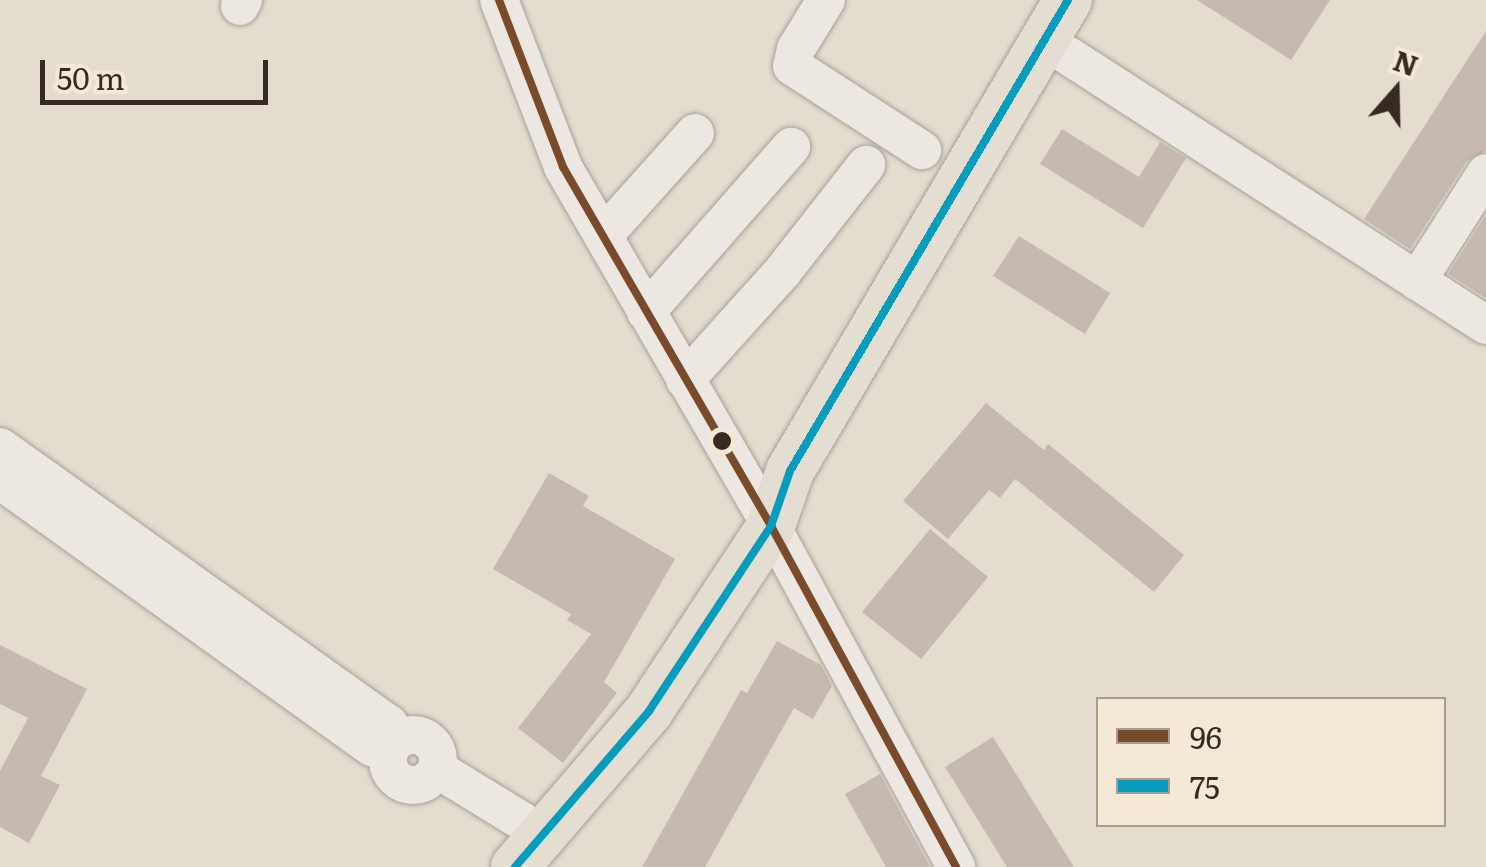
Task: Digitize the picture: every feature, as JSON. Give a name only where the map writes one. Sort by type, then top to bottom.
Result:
[{"type":"main road","points":[[528,852],[649,711],[771,526],[790,471],[1068,0]]},
{"type":"main road","points":[[771,526],[814,494],[1102,0]]},
{"type":"street","points":[[499,0],[564,167],[771,526],[956,867]]},
{"type":"street","points":[[826,0],[796,49],[792,66],[922,150]]},
{"type":"street","points":[[1068,55],[1486,325]]},
{"type":"street","points":[[603,236],[695,134]]},
{"type":"street","points":[[646,312],[791,147]]},
{"type":"street","points":[[685,380],[783,271],[866,165]]},
{"type":"street","points":[[1417,280],[1486,173]]},
{"type":"street","points":[[0,447],[389,724],[393,745],[388,767],[396,780],[412,786],[432,775],[528,852]]},
{"type":"street","points":[[0,480],[372,747],[393,745]]},
{"type":"building","points":[[1197,0],[1330,0],[1291,60]]},
{"type":"building","points":[[1486,31],[1486,151],[1467,161],[1410,249],[1364,219]]},
{"type":"building","points":[[1062,129],[1139,177],[1160,142],[1186,158],[1143,228],[1040,164]]},
{"type":"building","points":[[1486,215],[1486,298],[1448,274]]},
{"type":"building","points":[[1019,236],[1110,293],[1085,334],[993,276]]},
{"type":"building","points":[[986,403],[1044,450],[1048,444],[1184,555],[1154,592],[1015,479],[1000,498],[989,490],[948,539],[903,501]]},
{"type":"building","points":[[549,473],[589,496],[583,506],[675,559],[604,682],[617,693],[563,763],[518,728],[591,634],[567,620],[571,614],[493,569]]},
{"type":"building","points":[[930,529],[988,577],[921,659],[862,612]]},
{"type":"building","points":[[777,641],[821,665],[832,686],[813,719],[794,708],[705,867],[642,867],[741,690],[747,693]]},
{"type":"building","points":[[0,645],[87,689],[41,776],[60,785],[29,843],[0,827],[0,771],[28,718],[0,704]]},
{"type":"building","points":[[993,737],[1074,867],[1007,867],[945,767]]},
{"type":"building","points":[[880,774],[930,867],[886,867],[845,794]]},
{"type":"transit line","name":"96","points":[[499,0],[563,167],[771,526],[956,867]]},
{"type":"transit line","name":"75","points":[[515,867],[649,711],[771,526],[790,471],[1068,0]]}]
